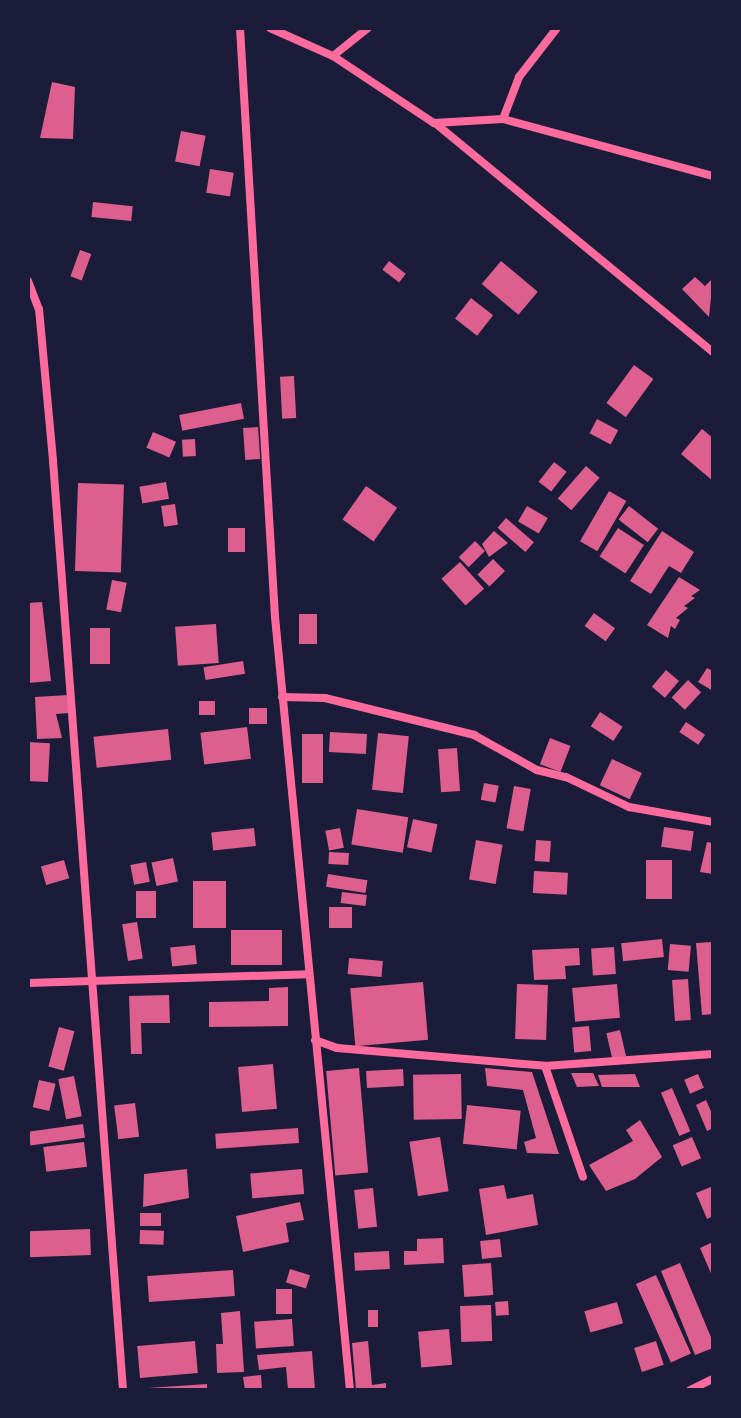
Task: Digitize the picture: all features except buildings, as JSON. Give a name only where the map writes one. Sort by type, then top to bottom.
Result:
[{"type":"street","points":[[240,28],[282,697],[350,1390]]},
{"type":"street","points":[[270,28],[333,56],[434,123],[713,352]]},
{"type":"street","points":[[333,56],[368,28]]},
{"type":"street","points":[[503,119],[519,77],[557,28]]},
{"type":"street","points":[[434,123],[503,119],[713,176]]},
{"type":"street","points":[[28,281],[39,309],[123,1390]]},
{"type":"street","points":[[282,697],[325,698],[474,735],[537,770],[629,807],[713,822]]},
{"type":"street","points":[[28,983],[309,974]]},
{"type":"street","points":[[315,1040],[337,1048],[545,1066],[713,1054]]},
{"type":"street","points":[[545,1066],[583,1177]]},
{"type":"street","points":[[690,1390],[713,1379]]}]
